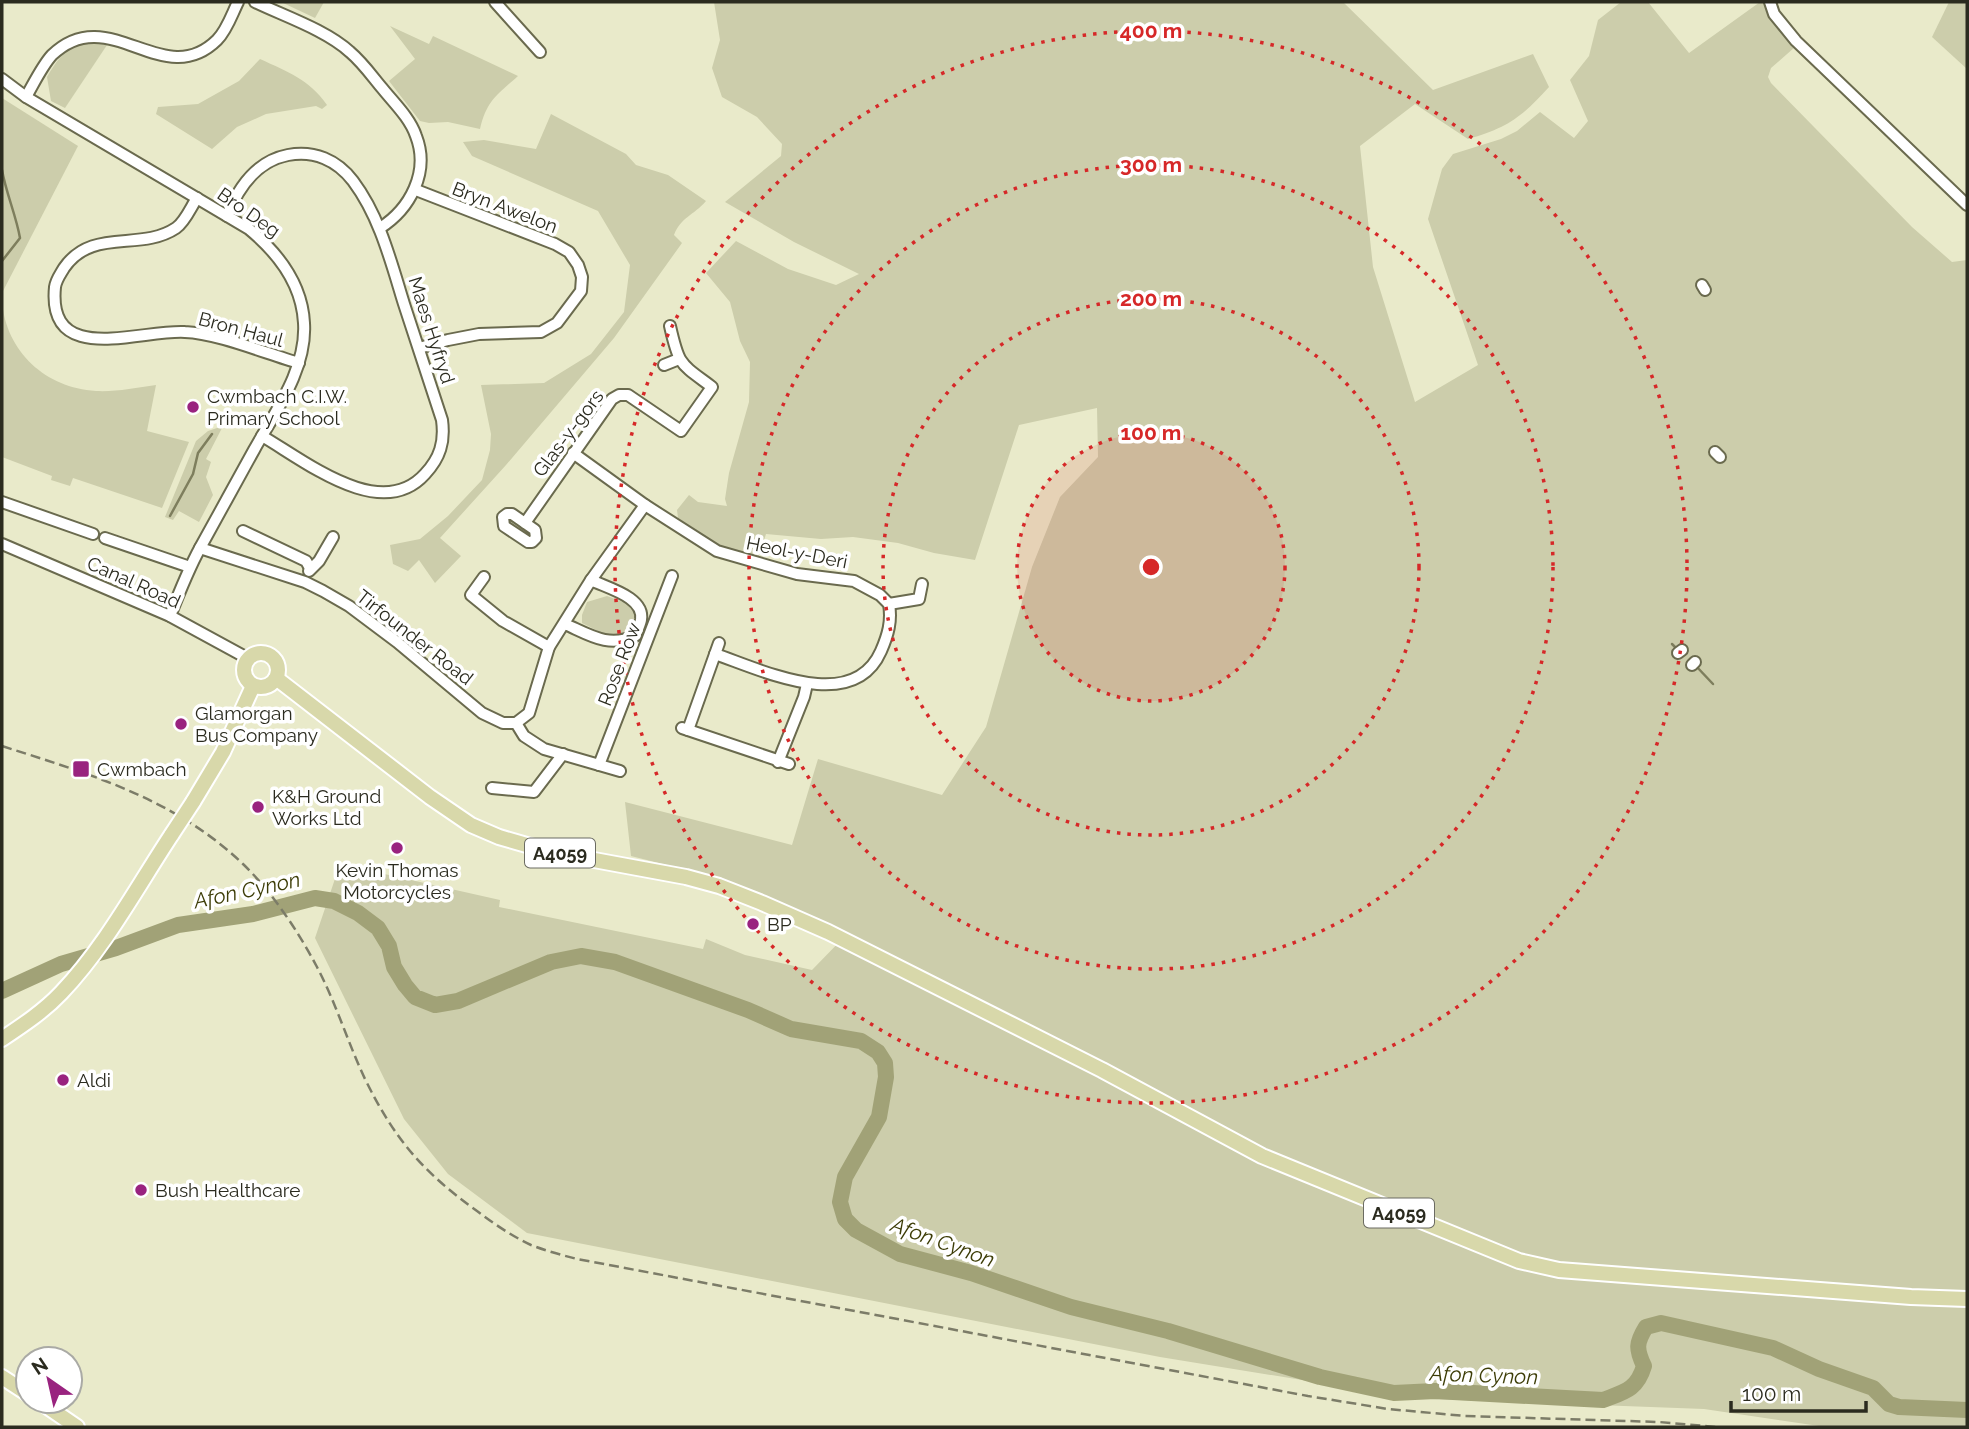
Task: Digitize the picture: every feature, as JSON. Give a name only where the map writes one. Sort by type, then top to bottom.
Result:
[{"type":"main road","points":[[258,654],[273,659],[278,668],[276,678],[263,687],[253,685],[244,673],[249,659],[258,654]]},
{"type":"main road","name":"A4059","points":[[276,678],[430,797],[471,825],[499,837],[551,852],[686,877],[719,886],[762,903],[828,932],[1102,1070],[1262,1156],[1519,1261],[1559,1270],[1967,1299]]},
{"type":"main road","points":[[2,1039],[59,995],[83,967],[193,802],[223,752],[253,685]]},
{"type":"main road","points":[[59,1415],[77,1427]]},
{"type":"street","points":[[26,96],[52,55],[73,40],[97,32],[162,55],[181,57],[201,51],[217,39],[238,2]]},
{"type":"street","points":[[255,2],[333,39],[350,51],[408,119],[417,136],[420,153],[415,190],[390,222],[380,228]]},
{"type":"street","points":[[495,2],[539,53]]},
{"type":"street","points":[[1770,2],[1774,14],[1796,41],[1967,205]]},
{"type":"street","name":"Bro Deg","points":[[2,79],[26,96],[227,215],[272,247],[291,276],[300,301],[304,323],[299,363],[190,567],[170,616]]},
{"type":"street","name":"Maes Hyfryd","points":[[227,215],[233,200],[256,170],[277,157],[318,154],[336,165],[353,181],[380,228],[442,420],[444,437],[440,452],[431,468],[418,483],[395,493],[374,494],[346,485],[262,436]]},
{"type":"street","name":"Bryn Awelon","points":[[415,190],[555,244],[569,252],[582,277],[580,291],[557,323],[541,332],[479,334],[419,348]]},
{"type":"street","name":"Bron Haul","points":[[197,198],[179,226],[161,236],[88,246],[69,261],[56,281],[54,303],[61,320],[75,335],[96,340],[185,332],[212,337],[299,363]]},
{"type":"street","points":[[664,365],[679,359],[670,326]]},
{"type":"street","name":"Glas-y-gors","points":[[525,523],[612,398],[628,395],[681,431],[712,387],[682,365],[679,359]]},
{"type":"street","name":"Heol-y-Deri","points":[[573,453],[645,505],[717,551],[797,574],[854,581],[880,595],[889,604]]},
{"type":"street","points":[[2,502],[93,534]]},
{"type":"street","points":[[516,723],[529,713],[549,647],[645,505]]},
{"type":"street","points":[[243,531],[306,561],[310,568]]},
{"type":"street","points":[[305,582],[310,568],[319,561],[333,537]]},
{"type":"street","points":[[105,538],[190,567]]},
{"type":"street","name":"Canal Road","points":[[2,544],[170,616],[249,659]]},
{"type":"street","name":"Tirfounder Road","points":[[200,548],[305,582],[349,606],[482,713],[503,723],[516,723],[524,736],[544,749],[620,771]]},
{"type":"street","name":"Rose Row","points":[[599,765],[672,576]]},
{"type":"street","points":[[484,577],[471,595],[503,621],[549,647]]},
{"type":"street","points":[[565,624],[606,642],[621,642],[635,636],[642,618],[638,605],[630,598],[592,580]]},
{"type":"street","points":[[807,684],[783,763],[685,729],[717,648],[807,684],[849,682],[860,677],[878,657],[890,628],[889,604],[919,599],[922,584]]},
{"type":"street","points":[[492,788],[534,792],[563,754]]},
{"type":"green space","points":[[281,2],[324,2],[315,18]]},
{"type":"green space","points":[[714,2],[1343,2],[1433,90],[1533,54],[1549,87],[1522,114],[1504,126],[1468,139],[1415,104],[1360,146],[1373,267],[1415,402],[1478,365],[1428,219],[1442,169],[1453,154],[1501,139],[1517,131],[1540,112],[1574,138],[1588,121],[1570,80],[1589,56],[1598,20],[1621,2],[1648,2],[1689,53],[1760,2],[1765,2],[1769,16],[1795,47],[1771,68],[1768,77],[1771,83],[1912,227],[1952,262],[1967,260],[1967,1427],[1826,1427],[1704,1409],[1433,1399],[1160,1357],[527,1233],[448,1174],[404,1119],[315,938],[340,864],[500,900],[499,907],[703,949],[706,939],[745,955],[812,970],[847,934],[718,878],[631,856],[625,802],[792,845],[818,759],[942,795],[986,727],[1032,567],[1060,497],[1098,457],[1097,408],[1019,425],[975,560],[898,543],[853,537],[821,539],[766,534],[758,559],[719,545],[678,518],[677,510],[689,495],[698,502],[727,506],[725,499],[729,473],[749,402],[750,362],[740,341],[730,302],[706,273],[736,241],[788,269],[836,285],[859,274],[794,242],[725,202],[781,156],[782,144],[757,117],[722,97],[712,68],[720,40]]},
{"type":"green space","points":[[1949,2],[1967,2],[1967,69],[1932,37]]},
{"type":"green space","points":[[390,26],[429,44],[433,36],[518,76],[490,104],[480,129],[448,122],[420,121],[389,81],[415,59]]},
{"type":"green space","points":[[84,42],[109,42],[65,108],[51,101],[47,77],[62,55]]},
{"type":"green space","points":[[260,59],[305,82],[327,105],[322,109],[316,106],[266,114],[237,127],[212,149],[156,114],[158,107],[198,104],[239,81]]},
{"type":"green space","points":[[2,98],[78,146],[2,293]]},
{"type":"green space","points":[[551,114],[626,154],[636,165],[668,175],[706,201],[677,229],[674,235],[682,243],[614,338],[440,538],[461,556],[435,583],[419,560],[408,571],[393,564],[390,545],[420,539],[448,516],[482,480],[491,434],[481,385],[544,383],[591,354],[624,312],[630,265],[598,211],[472,156],[463,142],[484,140],[536,149]]},
{"type":"green space","points":[[2,301],[11,336],[20,351],[45,375],[61,383],[96,391],[156,385],[147,431],[189,442],[162,508],[73,478],[70,486],[51,480],[52,476],[2,457]]},
{"type":"green space","points":[[223,426],[206,459],[211,462],[206,477],[213,495],[199,522],[179,511],[173,520],[165,517],[196,441],[208,431]]},
{"type":"green space","points":[[607,596],[629,604],[635,612],[636,623],[629,633],[612,638],[582,623],[587,602]]},
{"type":"waterway","points":[[2,170],[20,238],[2,261]]},
{"type":"waterway","points":[[170,516],[193,474],[198,453],[212,434]]},
{"type":"waterway","points":[[1672,644],[1678,650]]},
{"type":"waterway","points":[[1696,666],[1713,684]]},
{"type":"waterway","name":"Afon Cynon","points":[[2,991],[61,964],[116,948],[178,925],[253,914],[315,898],[334,901],[358,913],[378,928],[389,946],[394,967],[405,985],[415,997],[435,1005],[458,1001],[551,962],[581,956],[615,962],[748,1010],[791,1029],[861,1041],[878,1052],[885,1063],[886,1077],[879,1117],[845,1177],[840,1202],[845,1219],[856,1230],[900,1254],[971,1273],[1071,1307],[1168,1331],[1320,1377],[1394,1393],[1435,1391],[1603,1400],[1629,1389],[1638,1380],[1644,1366],[1638,1350],[1640,1337],[1646,1327],[1661,1323],[1773,1348],[1819,1369],[1873,1388],[1889,1404],[1899,1407],[1967,1410]]},
{"type":"railway","points":[[2,746],[98,778],[159,805],[216,841],[243,864],[274,899],[310,953],[365,1079],[399,1137],[426,1168],[458,1197],[531,1245],[577,1259],[1388,1409],[1465,1416],[1659,1422],[1716,1427]]},
{"type":"place","name":"Cwmbach C.I.W. Primary School","points":[[193,407]]},
{"type":"place","name":"Glamorgan Bus Company","points":[[181,724]]},
{"type":"place","name":"Cwmbach","points":[[81,769]]},
{"type":"place","name":"K&H Ground Works Ltd","points":[[258,807]]},
{"type":"place","name":"Kevin Thomas Motorcycles","points":[[397,848]]},
{"type":"place","name":"BP","points":[[753,924]]},
{"type":"place","name":"Aldi","points":[[63,1080]]},
{"type":"place","name":"Bush Healthcare","points":[[141,1190]]}]
